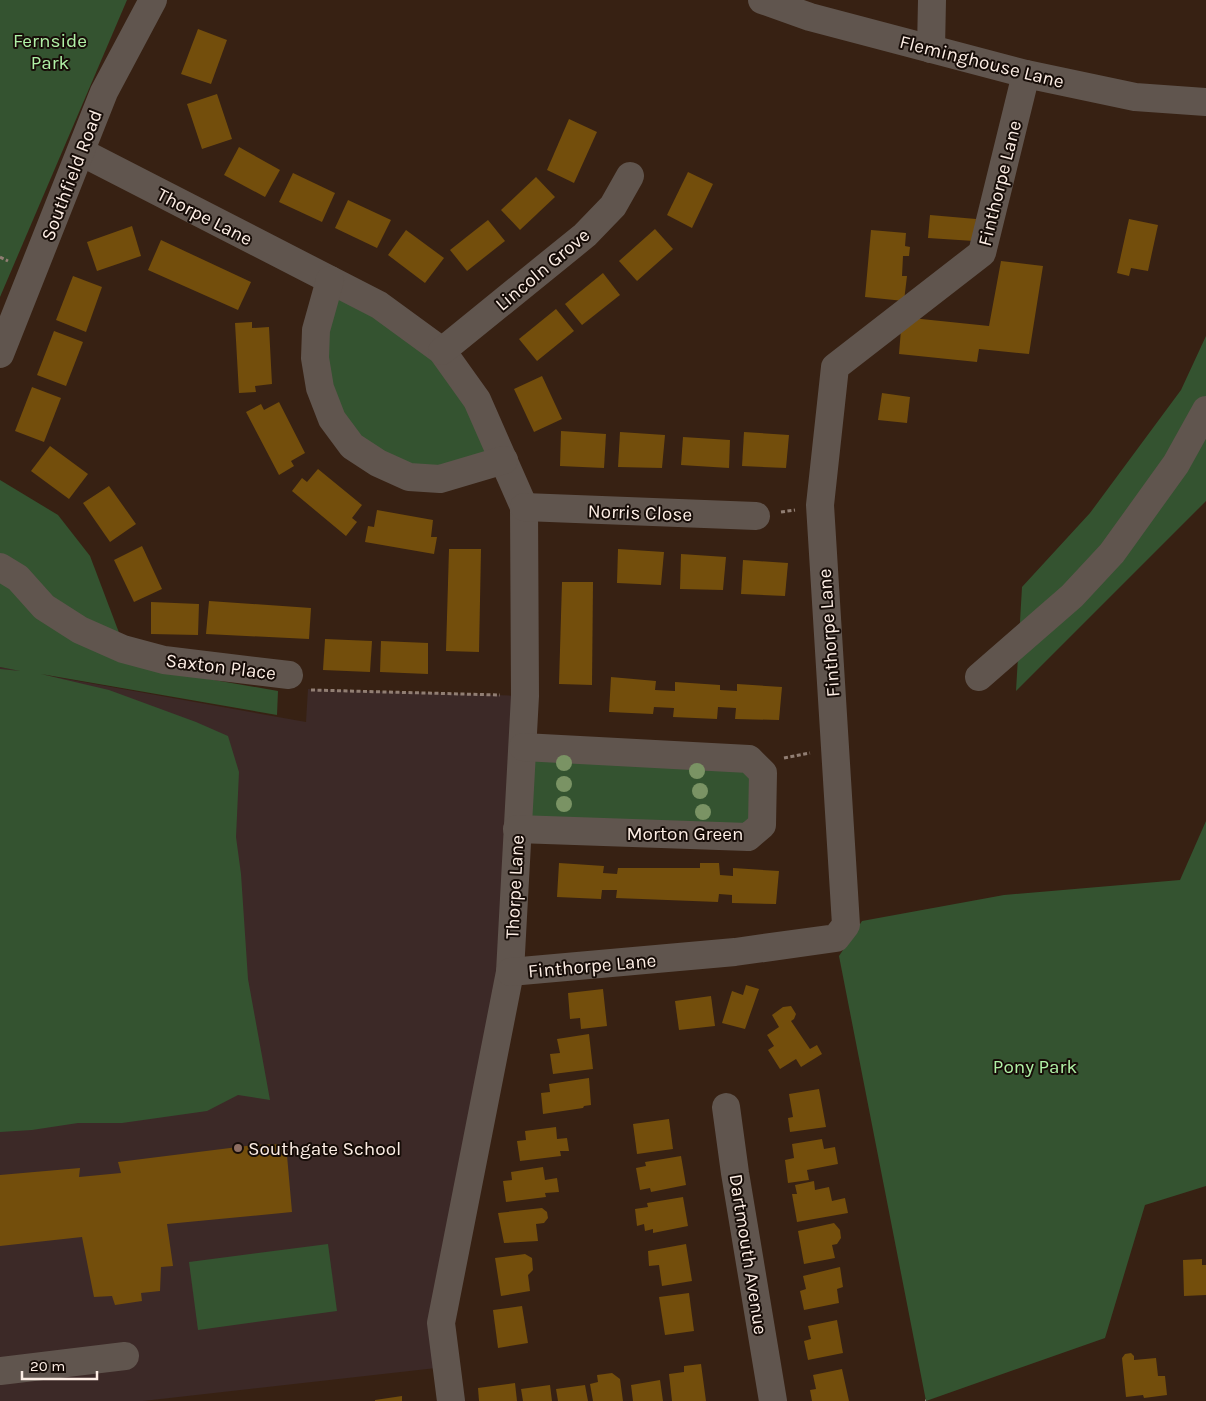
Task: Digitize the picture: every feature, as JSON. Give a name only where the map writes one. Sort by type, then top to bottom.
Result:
[{"type":"street","name":"Southfield Road","points":[[0,354],[104,92],[153,0]]},
{"type":"street","name":"Fleminghouse Lane","points":[[762,0],[810,17],[1026,74],[1135,97],[1206,102]]},
{"type":"street","points":[[931,49],[932,0]]},
{"type":"street","name":"Finthorpe Lane","points":[[510,972],[735,952],[836,938],[846,925],[820,505],[836,367],[982,253],[1026,74]]},
{"type":"street","name":"Thorpe Lane","points":[[81,152],[379,305],[442,351],[477,400],[524,508],[526,696],[510,972],[441,1323],[451,1401]]},
{"type":"street","name":"Lincoln Grove","points":[[442,351],[584,235],[613,206],[630,176]]},
{"type":"street","points":[[330,280],[316,330],[315,358],[320,388],[332,420],[352,446],[378,464],[409,476],[440,479],[504,460]]},
{"type":"street","points":[[979,677],[1072,596],[1112,553],[1176,464],[1206,410]]},
{"type":"street","name":"Norris Close","points":[[524,508],[756,516]]},
{"type":"street","name":"Saxton Place","points":[[0,567],[18,578],[44,607],[80,630],[124,649],[164,660],[289,675]]},
{"type":"street","points":[[523,747],[749,759]]},
{"type":"street","name":"Morton Green","points":[[517,830],[748,837],[762,825],[763,773],[749,759]]},
{"type":"street","name":"Dartmouth Avenue","points":[[726,1107],[735,1173],[773,1401]]},
{"type":"street","points":[[0,1371],[125,1356]]},
{"type":"path","points":[[756,516],[820,505]]},
{"type":"path","name":"Saxton Place","points":[[289,675],[308,689],[526,696]]},
{"type":"path","points":[[749,759],[791,757],[835,747]]},
{"type":"shaded area","name":"Southgate School","points":[[0,667],[306,722],[308,689],[525,696],[510,972],[441,1323],[454,1366],[143,1401],[0,1401]]},
{"type":"green space","name":"Fernside Park","points":[[0,0],[127,0],[0,297]]},
{"type":"green space","points":[[330,280],[442,351],[504,460],[440,479],[378,463],[320,388]]},
{"type":"green space","points":[[1206,336],[1206,501],[1016,691],[1022,587],[1090,513],[1181,390]]},
{"type":"green space","points":[[0,480],[58,515],[90,556],[121,638],[89,625],[0,555]]},
{"type":"green space","points":[[0,578],[162,671],[278,691],[277,715],[41,674],[109,690],[196,722],[228,736],[239,772],[236,837],[241,874],[248,979],[270,1100],[238,1095],[207,1111],[122,1123],[78,1123],[32,1130],[0,1132],[0,669],[20,671],[0,667]]},
{"type":"green space","points":[[523,747],[749,759],[762,825],[517,829]]},
{"type":"green space","name":"Pony Park","points":[[1206,821],[1206,1186],[1145,1205],[1105,1338],[926,1401],[839,956],[862,921],[1004,895],[1180,880]]},
{"type":"green space","points":[[328,1244],[337,1311],[198,1330],[189,1262]]},
{"type":"building","points":[[198,29],[227,40],[211,84],[181,74]]},
{"type":"building","points":[[217,94],[232,139],[202,149],[187,104]]},
{"type":"building","points":[[569,119],[597,132],[574,183],[547,170]]},
{"type":"building","points":[[239,147],[280,170],[265,197],[224,175]]},
{"type":"building","points":[[688,172],[713,184],[692,228],[667,215]]},
{"type":"building","points":[[293,173],[335,193],[322,222],[279,202]]},
{"type":"building","points":[[536,177],[555,197],[520,230],[501,210]]},
{"type":"building","points":[[348,200],[391,220],[377,248],[335,228]]},
{"type":"building","points":[[930,215],[976,219],[974,241],[928,238]]},
{"type":"building","points":[[1129,219],[1158,225],[1148,271],[1131,268],[1129,276],[1117,273]]},
{"type":"building","points":[[488,220],[505,241],[467,271],[450,250]]},
{"type":"building","points":[[132,226],[141,256],[97,271],[87,242]]},
{"type":"building","points":[[655,229],[673,249],[637,281],[619,261]]},
{"type":"building","points":[[406,230],[444,258],[425,283],[388,255]]},
{"type":"building","points":[[871,230],[906,233],[905,246],[910,247],[909,256],[903,256],[902,276],[907,276],[904,301],[865,297]]},
{"type":"building","points":[[161,240],[251,282],[238,310],[148,270]]},
{"type":"building","points":[[1001,261],[1043,266],[1029,354],[979,349],[977,362],[899,354],[902,317],[989,326]]},
{"type":"building","points":[[603,273],[620,295],[582,325],[565,304]]},
{"type":"building","points":[[73,276],[102,287],[86,332],[56,320]]},
{"type":"building","points":[[556,309],[574,331],[537,361],[519,339]]},
{"type":"building","points":[[252,322],[252,328],[269,327],[272,384],[255,386],[256,392],[239,393],[235,323]]},
{"type":"building","points":[[54,331],[83,342],[66,386],[37,375]]},
{"type":"building","points":[[542,376],[562,419],[534,432],[514,389]]},
{"type":"building","points":[[32,387],[61,398],[44,442],[15,431]]},
{"type":"building","points":[[882,393],[910,397],[907,423],[878,420]]},
{"type":"building","points":[[279,402],[305,453],[291,461],[294,466],[279,475],[246,412],[261,404],[264,410]]},
{"type":"building","points":[[561,431],[606,434],[604,468],[560,466]]},
{"type":"building","points":[[620,432],[665,435],[662,468],[618,467]]},
{"type":"building","points":[[744,432],[789,435],[786,468],[742,466]]},
{"type":"building","points":[[683,437],[730,440],[729,468],[681,465]]},
{"type":"building","points":[[50,446],[88,474],[69,499],[31,471]]},
{"type":"building","points":[[318,469],[362,505],[352,518],[357,522],[346,536],[292,491],[302,478],[307,482]]},
{"type":"building","points":[[109,486],[136,524],[110,542],[83,503]]},
{"type":"building","points":[[377,510],[433,520],[431,537],[437,537],[434,554],[365,542],[368,526],[374,527]]},
{"type":"building","points":[[142,546],[162,589],[134,602],[114,560]]},
{"type":"building","points":[[449,549],[481,549],[479,652],[446,651]]},
{"type":"building","points":[[618,549],[664,552],[661,585],[617,583]]},
{"type":"building","points":[[681,554],[726,557],[723,590],[680,589]]},
{"type":"building","points":[[743,560],[788,563],[785,596],[741,594]]},
{"type":"building","points":[[562,582],[593,582],[592,685],[559,684]]},
{"type":"building","points":[[209,601],[311,608],[309,639],[206,634]]},
{"type":"building","points":[[151,602],[199,604],[198,635],[151,634]]},
{"type":"building","points":[[325,639],[372,641],[370,672],[323,670]]},
{"type":"building","points":[[381,641],[428,643],[428,674],[380,672]]},
{"type":"building","points":[[611,677],[656,681],[655,690],[675,691],[675,682],[720,685],[720,690],[737,691],[737,684],[782,687],[779,720],[735,719],[736,708],[718,707],[717,719],[673,717],[674,708],[654,707],[653,714],[609,712]]},
{"type":"building","points":[[559,863],[604,866],[603,873],[617,874],[618,868],[700,868],[700,863],[719,863],[720,875],[733,876],[733,868],[779,871],[776,904],[732,903],[732,895],[719,894],[718,902],[616,898],[617,890],[602,890],[601,899],[557,897]]},
{"type":"building","points":[[746,985],[759,989],[745,1029],[722,1023],[732,991],[743,995]]},
{"type":"building","points":[[603,989],[607,1026],[581,1029],[580,1018],[570,1019],[568,993]]},
{"type":"building","points":[[711,996],[715,1026],[679,1030],[675,1001]]},
{"type":"building","points":[[791,1006],[796,1014],[791,1021],[810,1049],[817,1045],[822,1054],[801,1067],[796,1059],[780,1069],[768,1050],[774,1046],[767,1035],[779,1027],[772,1015],[783,1007]]},
{"type":"building","points":[[589,1034],[593,1069],[553,1074],[550,1054],[560,1053],[557,1039]]},
{"type":"building","points":[[589,1078],[591,1105],[543,1114],[541,1093],[550,1092],[549,1084]]},
{"type":"building","points":[[819,1089],[826,1127],[790,1132],[788,1118],[793,1117],[789,1094]]},
{"type":"building","points":[[669,1119],[673,1149],[637,1154],[633,1124]]},
{"type":"building","points":[[556,1127],[557,1139],[567,1138],[569,1151],[560,1151],[561,1156],[520,1161],[517,1141],[526,1140],[525,1131]]},
{"type":"building","points":[[822,1139],[824,1149],[835,1147],[838,1164],[807,1170],[809,1180],[788,1183],[785,1160],[794,1158],[792,1144]]},
{"type":"building","name":"Southgate School","points":[[286,1144],[292,1212],[167,1224],[173,1266],[161,1267],[160,1291],[141,1293],[142,1301],[115,1305],[112,1296],[94,1297],[82,1237],[0,1246],[0,1175],[80,1168],[79,1177],[121,1173],[118,1162],[254,1145]]},
{"type":"building","points":[[681,1156],[686,1185],[651,1192],[650,1188],[640,1190],[636,1168],[646,1166],[645,1162]]},
{"type":"building","points":[[543,1167],[545,1180],[557,1178],[559,1192],[545,1193],[546,1197],[506,1202],[503,1181],[512,1180],[511,1172]]},
{"type":"building","points":[[814,1181],[815,1190],[829,1187],[832,1201],[845,1198],[848,1213],[797,1222],[792,1194],[797,1194],[795,1185]]},
{"type":"building","points":[[683,1197],[688,1226],[653,1233],[653,1229],[645,1231],[644,1224],[637,1226],[635,1209],[648,1207],[647,1203]]},
{"type":"building","points":[[542,1208],[547,1212],[548,1218],[544,1223],[536,1224],[538,1241],[504,1243],[498,1213]]},
{"type":"building","points":[[834,1223],[840,1230],[841,1238],[837,1244],[832,1245],[835,1258],[804,1264],[798,1231]]},
{"type":"building","points":[[686,1244],[692,1281],[662,1286],[659,1265],[649,1266],[648,1251]]},
{"type":"building","points":[[525,1254],[532,1258],[533,1270],[528,1275],[530,1291],[501,1296],[495,1258]]},
{"type":"building","points":[[1202,1259],[1202,1265],[1206,1265],[1206,1295],[1184,1296],[1183,1260]]},
{"type":"building","points":[[840,1267],[843,1287],[837,1289],[839,1303],[804,1310],[800,1291],[806,1289],[803,1276]]},
{"type":"building","points":[[689,1293],[694,1331],[665,1335],[659,1297]]},
{"type":"building","points":[[522,1306],[528,1343],[498,1348],[493,1310]]},
{"type":"building","points":[[837,1320],[843,1353],[808,1360],[804,1341],[811,1339],[808,1326]]},
{"type":"building","points":[[1131,1353],[1134,1356],[1134,1360],[1156,1358],[1158,1376],[1165,1376],[1167,1395],[1144,1398],[1143,1395],[1126,1397],[1122,1358],[1125,1354]]},
{"type":"building","points":[[701,1364],[706,1401],[672,1401],[669,1374],[684,1372],[684,1366]]},
{"type":"building","points":[[842,1369],[849,1401],[812,1401],[810,1390],[816,1389],[813,1375]]},
{"type":"building","points":[[612,1373],[620,1379],[623,1401],[593,1401],[590,1384],[598,1382],[597,1375]]},
{"type":"building","points":[[660,1380],[663,1401],[633,1401],[631,1385]]},
{"type":"building","points":[[515,1383],[517,1401],[479,1401],[478,1388]]},
{"type":"building","points":[[550,1385],[552,1401],[523,1401],[521,1389]]},
{"type":"building","points":[[585,1385],[588,1401],[558,1401],[556,1389]]},
{"type":"building","points":[[402,1396],[402,1401],[375,1401],[375,1400]]},
{"type":"place","name":"Southgate School","points":[[238,1148]]}]
